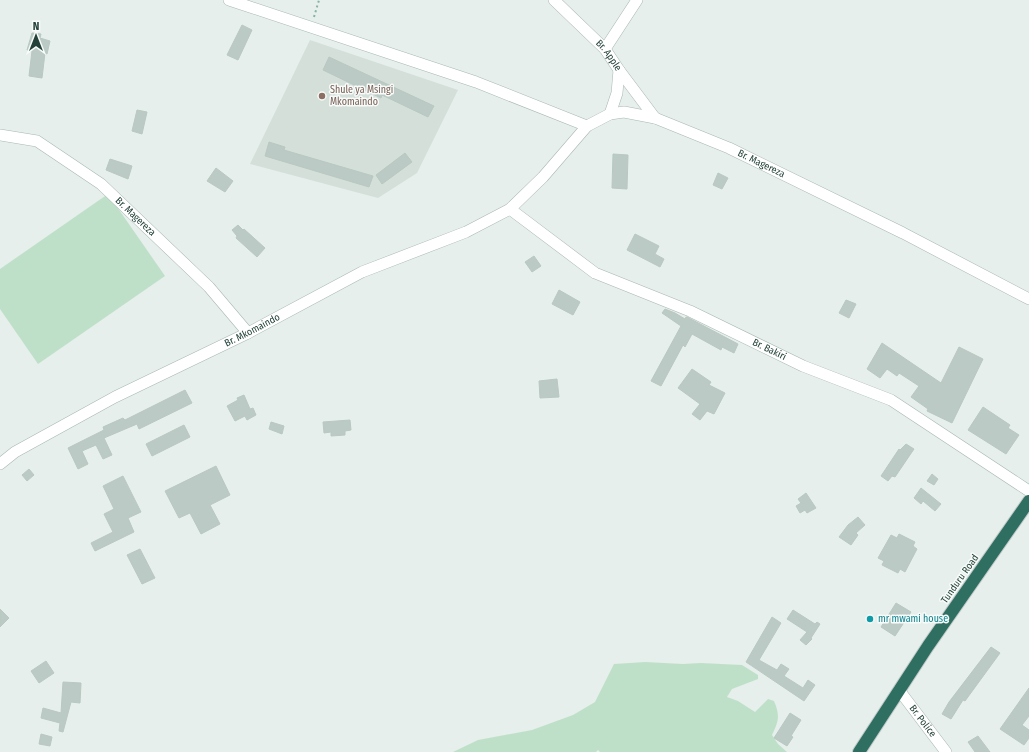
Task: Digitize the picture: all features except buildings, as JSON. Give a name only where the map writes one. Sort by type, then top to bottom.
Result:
[{"type":"highway","name":"Tunduru Road","points":[[860,752],[928,646],[1029,501]]},
{"type":"street","points":[[229,0],[476,82],[587,126]]},
{"type":"street","name":"Br. Apple","points":[[554,0],[604,49],[656,118]]},
{"type":"street","points":[[604,49],[638,0]]},
{"type":"street","points":[[610,114],[617,93],[619,70]]},
{"type":"street","name":"Br. Magereza","points":[[510,209],[543,177],[587,126],[610,114],[624,112],[656,118],[729,148],[876,219],[1029,299]]},
{"type":"street","name":"Br. Magereza","points":[[0,135],[37,141],[101,184],[209,287],[248,333]]},
{"type":"street","name":"Br. Mkomaindo","points":[[0,464],[15,452],[116,397],[248,333],[362,272],[466,232],[510,209]]},
{"type":"street","name":"Br. Bakiri","points":[[510,209],[595,273],[690,311],[803,366],[891,400],[1029,491]]},
{"type":"street","name":"Br. Police","points":[[899,690],[946,752]]},
{"type":"path","points":[[311,28],[319,0]]},
{"type":"shaded area","points":[[310,40],[458,90],[417,173],[378,198],[250,164]]},
{"type":"green space","points":[[108,194],[165,276],[38,364],[0,309],[0,269]]},
{"type":"green space","points":[[645,662],[742,665],[758,675],[758,679],[732,689],[727,697],[738,701],[755,712],[768,699],[774,701],[778,718],[772,735],[778,744],[787,752],[600,752],[598,750],[596,752],[453,752],[478,740],[532,730],[573,715],[595,702],[614,664]]},
{"type":"place","name":"Shule ya Msingi Mkomaindo","points":[[322,96]]},
{"type":"place","name":"mr mwami house","points":[[870,619]]}]
